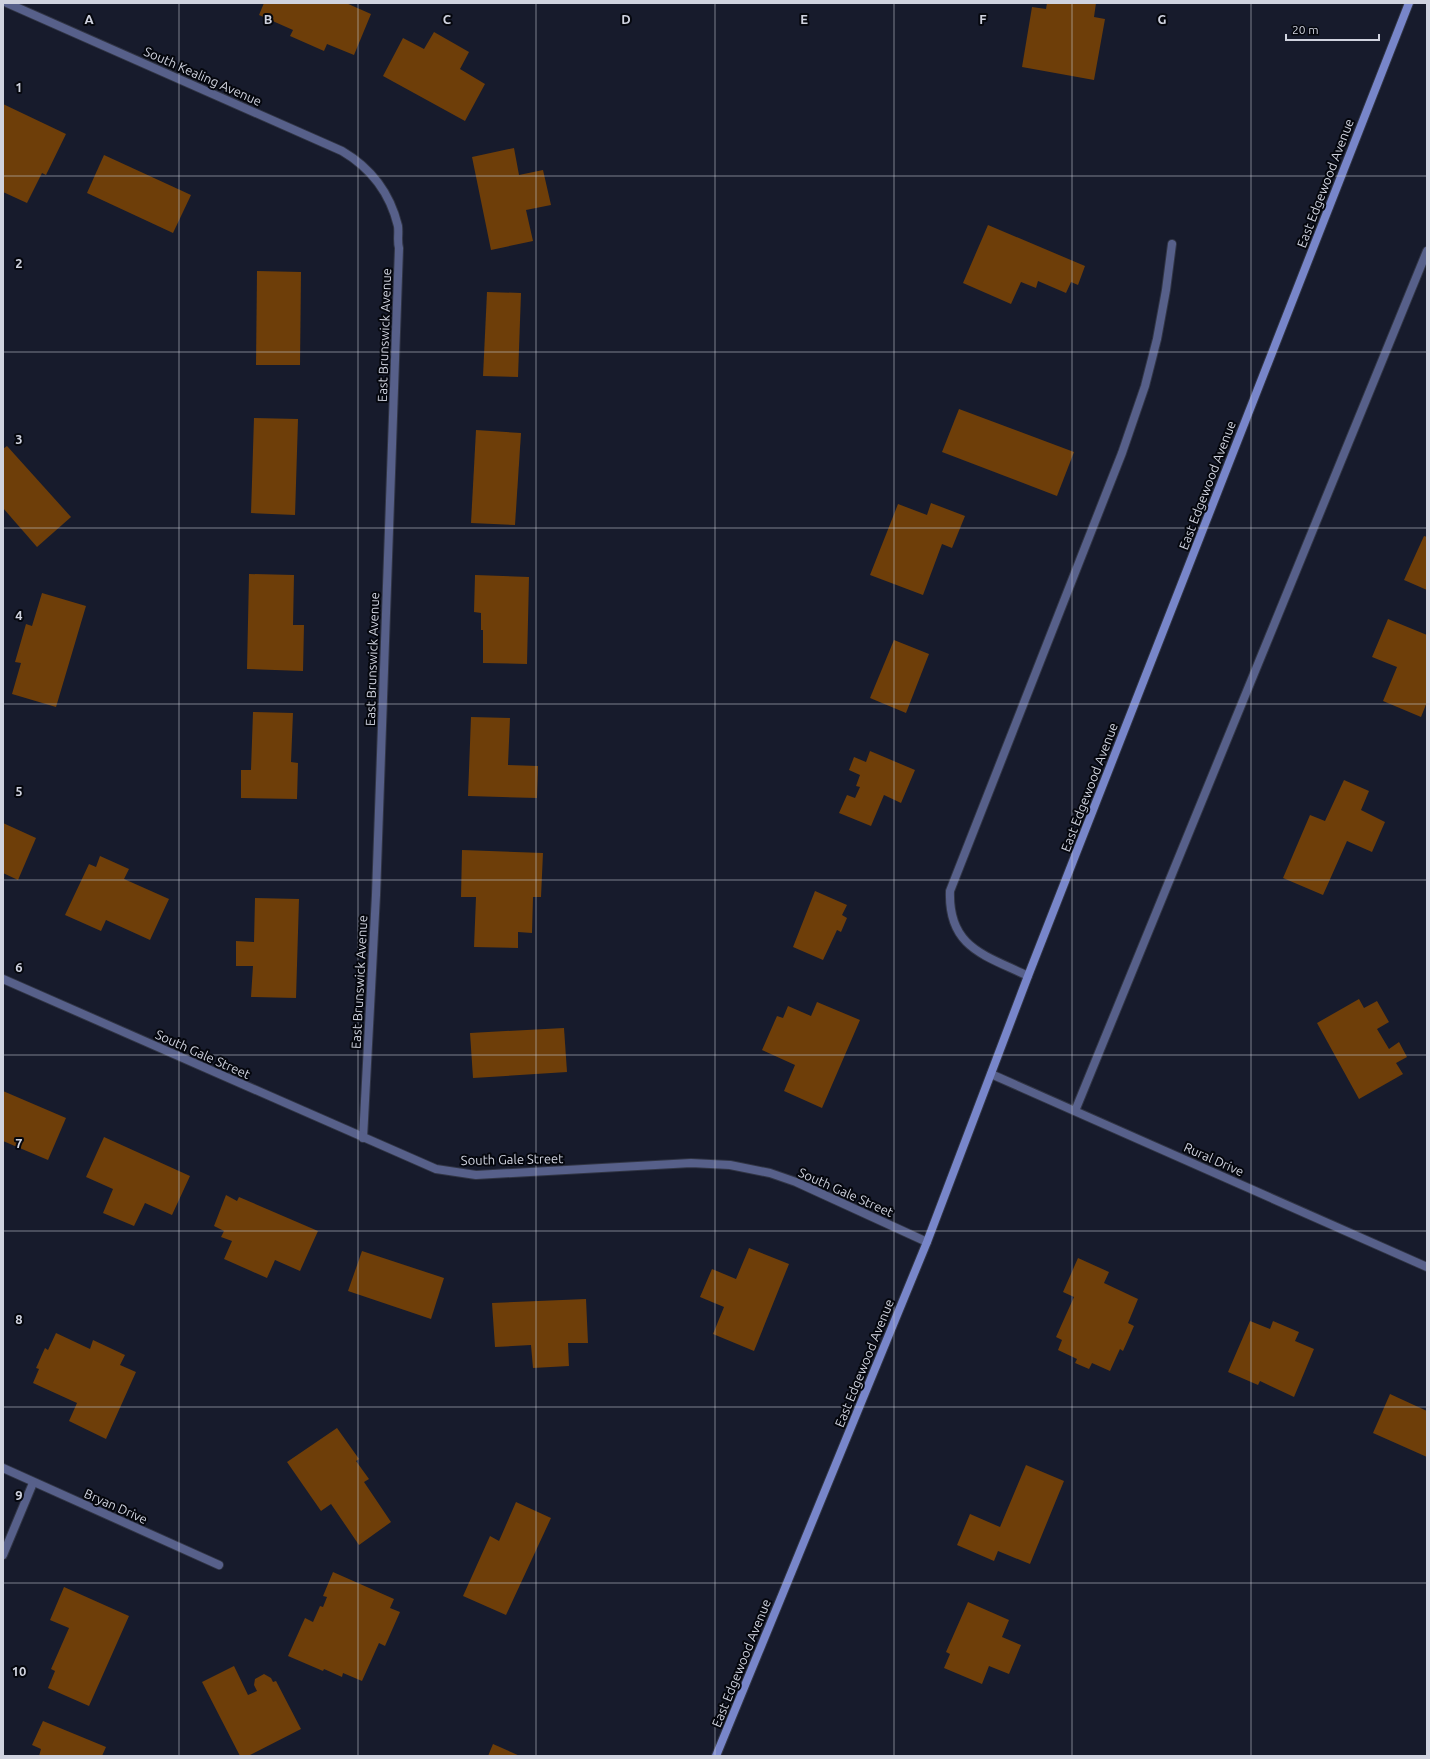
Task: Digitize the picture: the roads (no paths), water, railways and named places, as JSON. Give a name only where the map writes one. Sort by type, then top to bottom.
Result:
[{"type":"main road","name":"East Edgewood Avenue","points":[[716,1756],[927,1242],[1028,976],[1409,3]]},
{"type":"street","name":"South Kealing Avenue","points":[[7,3],[342,151],[365,167],[380,185]]},
{"type":"street","name":"East Brunswick Avenue","points":[[363,1138],[376,895],[399,248],[398,228],[394,214],[387,196],[380,185]]},
{"type":"street","points":[[1028,976],[976,950],[962,938],[957,932],[948,905],[950,891],[1122,453],[1145,386],[1166,290],[1172,244]]},
{"type":"street","points":[[1075,1111],[1427,251]]},
{"type":"street","name":"South Gale Street","points":[[3,978],[436,1169],[476,1175],[691,1163],[730,1165],[756,1170],[796,1182],[927,1242]]},
{"type":"street","name":"Rural Drive","points":[[991,1074],[1427,1267]]},
{"type":"street","name":"Bryan Drive","points":[[3,1468],[33,1483],[219,1565]]},
{"type":"street","points":[[3,1555],[33,1483]]}]
